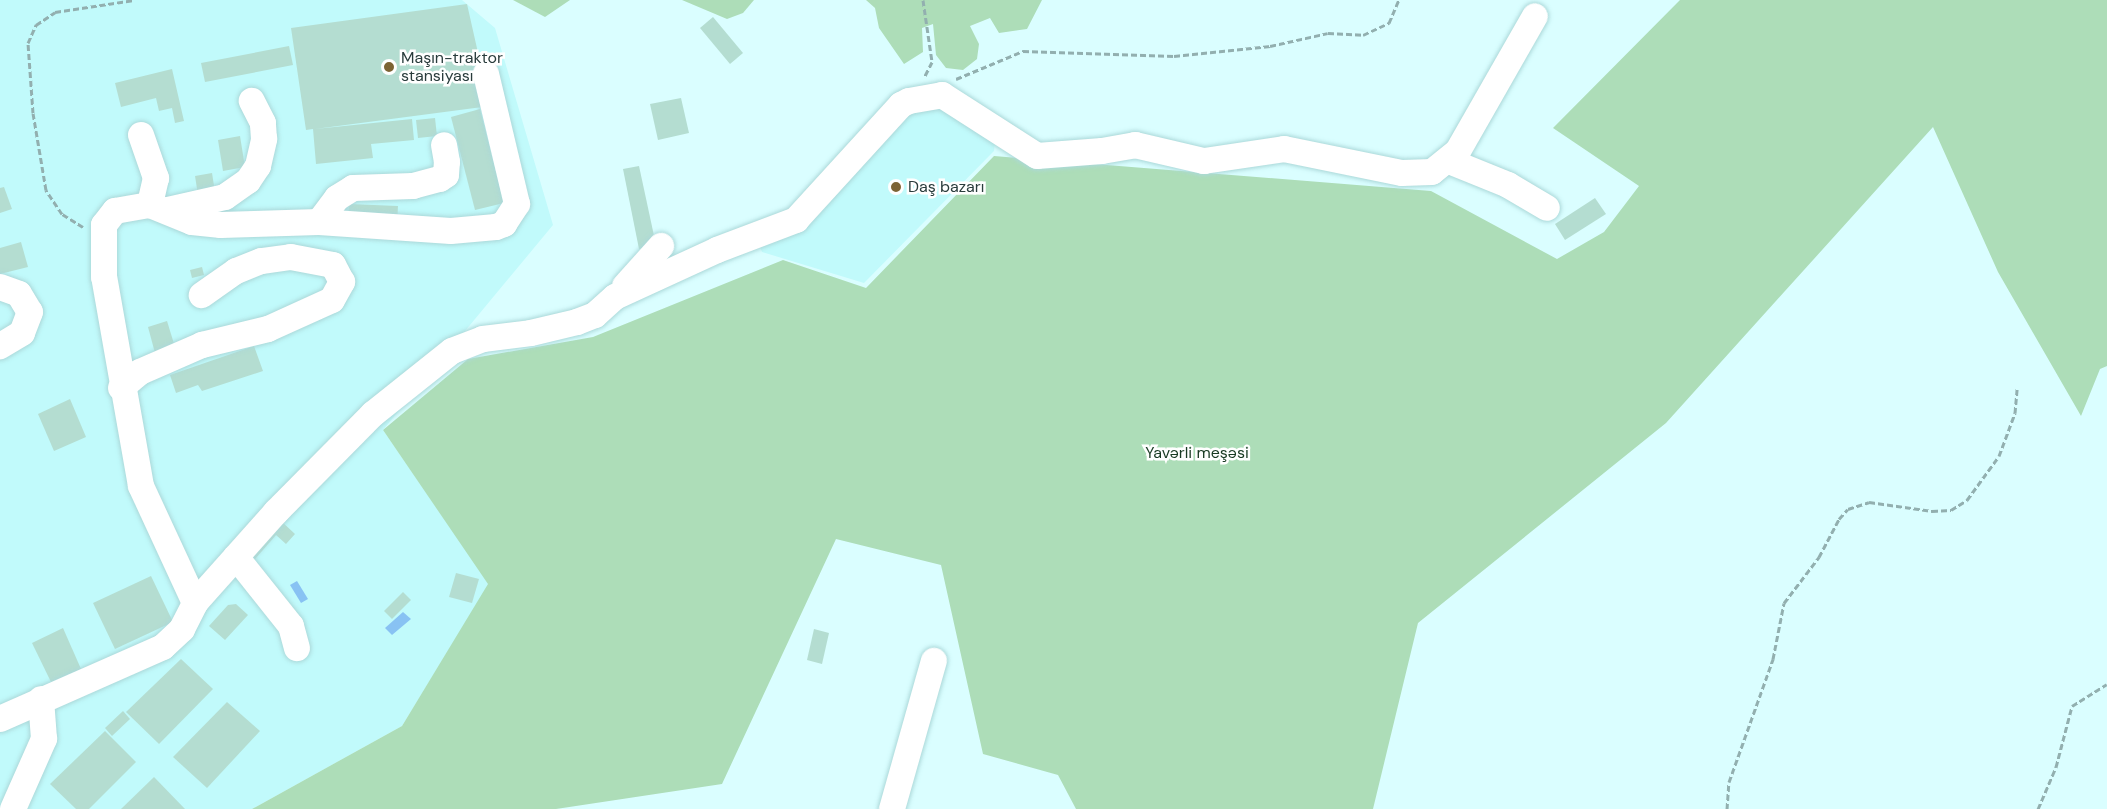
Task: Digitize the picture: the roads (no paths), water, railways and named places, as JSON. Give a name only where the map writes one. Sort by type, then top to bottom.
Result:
[{"type":"street","points":[[615,297],[717,250],[796,220],[901,105],[923,96],[942,95],[1037,156],[1102,152],[1135,145],[1204,161],[1284,149],[1417,174],[1432,172],[1458,151],[1534,16]]},
{"type":"street","points":[[159,208],[192,222],[221,225],[319,222],[452,231],[504,224],[517,204],[486,74]]},
{"type":"street","points":[[195,603],[141,486],[121,388],[102,234],[104,225],[115,211],[159,208],[225,197],[248,181],[258,166],[264,139],[263,123],[252,101]]},
{"type":"street","points":[[141,135],[156,178],[159,208]]},
{"type":"street","points":[[319,222],[338,198],[353,188],[413,186],[440,179],[446,175],[447,162],[444,145]]},
{"type":"street","points":[[1449,160],[1508,185],[1547,208]]},
{"type":"street","points":[[0,719],[41,699],[121,669],[163,647],[182,629],[195,603],[236,557],[373,414],[452,351],[483,339],[560,328],[595,315],[615,297],[661,246]]},
{"type":"street","points":[[121,388],[140,372],[202,345],[268,329],[332,300],[342,282],[333,265],[291,257],[261,261],[236,271],[202,295]]},
{"type":"street","points":[[0,287],[19,294],[30,312],[22,333],[0,346]]},
{"type":"street","points":[[236,557],[291,626],[297,648]]},
{"type":"street","points":[[892,809],[933,661]]},
{"type":"street","points":[[14,809],[44,739],[41,699]]},
{"type":"place","name":"Maşın-traktor stansiyası","points":[[389,67]]},
{"type":"place","name":"Daş bazarı","points":[[896,187]]},
{"type":"park label","name":"Yavərli meşəsi","points":[[1197,453]]}]
